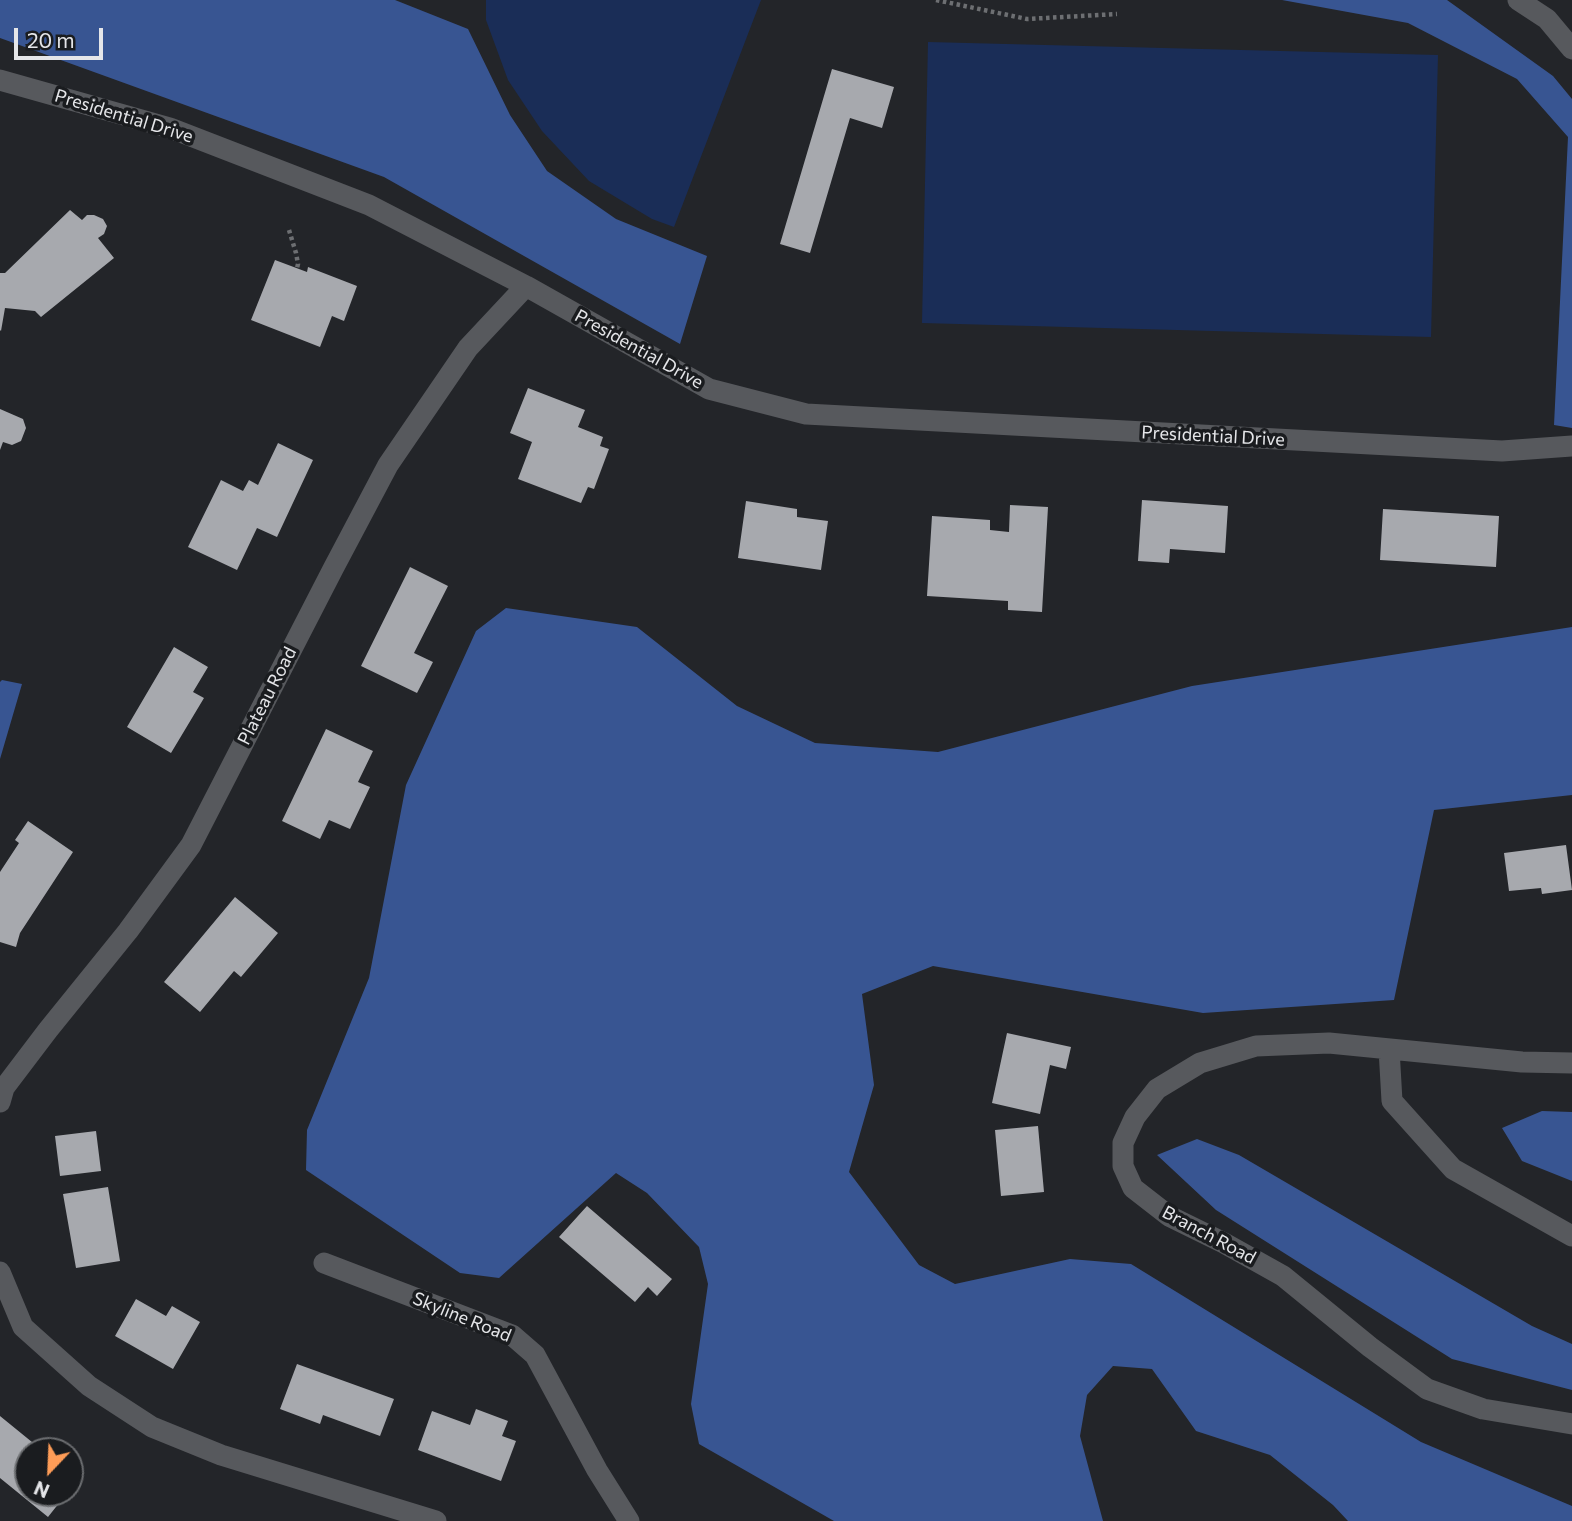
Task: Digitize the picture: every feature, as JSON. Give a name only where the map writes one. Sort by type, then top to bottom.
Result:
[{"type":"street","points":[[1518,0],[1548,19],[1572,50]]},
{"type":"street","name":"Presidential Drive","points":[[0,80],[170,128],[369,205],[526,286],[709,389],[806,414],[1502,451],[1572,446]]},
{"type":"street","name":"Plateau Road","points":[[0,1101],[4,1088],[128,931],[191,845],[388,465],[468,348],[526,286]]},
{"type":"street","name":"Branch Road","points":[[1572,1063],[1522,1062],[1329,1043],[1256,1046],[1200,1063],[1157,1089],[1135,1117],[1123,1143],[1123,1166],[1133,1188],[1169,1216],[1224,1242],[1283,1276],[1370,1347],[1427,1389],[1483,1409],[1572,1424]]},
{"type":"street","points":[[1389,1049],[1392,1101],[1453,1170],[1572,1236]]},
{"type":"street","name":"Skyline Road","points":[[324,1263],[512,1335],[535,1355],[597,1469],[629,1521]]},
{"type":"street","points":[[0,1272],[23,1327],[89,1386],[152,1427],[221,1455],[436,1521]]},
{"type":"path","points":[[936,0],[1027,19],[1116,14]]},
{"type":"path","points":[[289,230],[296,253],[297,268]]},
{"type":"shaded area","points":[[0,0],[395,0],[468,29],[510,115],[547,171],[616,219],[707,256],[680,344],[384,177],[0,38]]},
{"type":"shaded area","points":[[486,0],[761,0],[674,227],[652,219],[589,181],[542,131],[508,80],[486,20]]},
{"type":"shaded area","points":[[1282,0],[1447,0],[1553,76],[1572,99],[1572,428],[1554,425],[1568,137],[1517,79],[1408,23]]},
{"type":"shaded area","points":[[928,42],[1438,55],[1431,337],[922,323]]},
{"type":"shaded area","points":[[506,608],[637,627],[737,706],[815,743],[938,752],[1192,686],[1572,627],[1572,795],[1434,810],[1394,1000],[1203,1013],[933,966],[862,994],[874,1085],[849,1172],[919,1265],[955,1284],[1070,1259],[1131,1264],[1421,1442],[1572,1506],[1572,1521],[1348,1521],[1333,1505],[1270,1455],[1196,1431],[1152,1369],[1113,1366],[1087,1395],[1080,1436],[1103,1521],[834,1521],[699,1444],[691,1404],[708,1284],[699,1247],[647,1193],[616,1173],[499,1278],[460,1273],[306,1170],[307,1130],[369,978],[406,785],[476,631]]},
{"type":"shaded area","points":[[2,680],[22,684],[0,759],[0,682]]},
{"type":"shaded area","points":[[1542,1111],[1572,1112],[1572,1181],[1522,1161],[1502,1128]]},
{"type":"shaded area","points":[[1197,1139],[1239,1155],[1532,1326],[1572,1344],[1572,1390],[1452,1359],[1216,1210],[1157,1155]]},
{"type":"building","points":[[832,69],[894,87],[882,128],[850,118],[810,253],[780,244]]},
{"type":"building","points":[[70,210],[82,220],[87,215],[103,219],[107,226],[104,234],[98,238],[114,258],[41,317],[35,311],[5,308],[1,331],[0,273],[5,273]]},
{"type":"building","points":[[275,260],[307,272],[308,267],[357,286],[344,321],[332,316],[320,347],[251,320]]},
{"type":"building","points":[[528,388],[585,410],[578,427],[603,437],[600,446],[609,449],[594,489],[588,487],[581,503],[518,479],[532,442],[510,433]]},
{"type":"building","points":[[0,409],[23,419],[26,428],[21,441],[12,445],[3,442],[0,450]]},
{"type":"building","points":[[278,443],[313,460],[277,537],[257,528],[237,570],[188,547],[221,480],[243,491],[249,480],[258,485]]},
{"type":"building","points":[[1142,500],[1228,506],[1225,553],[1170,549],[1169,563],[1138,561]]},
{"type":"building","points":[[746,501],[797,509],[797,517],[828,521],[821,570],[738,558]]},
{"type":"building","points":[[1010,505],[1048,507],[1042,612],[1008,610],[1008,601],[927,596],[932,516],[990,520],[990,530],[1009,532]]},
{"type":"building","points":[[1383,509],[1499,516],[1496,567],[1380,560]]},
{"type":"building","points":[[410,567],[448,586],[414,653],[433,662],[417,693],[361,666]]},
{"type":"building","points":[[174,647],[208,667],[193,692],[204,698],[171,753],[127,727]]},
{"type":"building","points":[[326,729],[373,751],[358,782],[370,787],[350,829],[329,820],[320,839],[282,821]]},
{"type":"building","points":[[28,821],[73,852],[20,933],[16,947],[0,942],[0,872],[19,843],[15,840]]},
{"type":"building","points":[[1566,845],[1572,890],[1542,894],[1541,888],[1509,891],[1504,853]]},
{"type":"building","points":[[235,897],[278,933],[241,977],[234,971],[200,1012],[164,982]]},
{"type":"building","points":[[1007,1033],[1071,1047],[1066,1069],[1050,1065],[1040,1114],[992,1103]]},
{"type":"building","points":[[1038,1126],[1044,1192],[1001,1196],[995,1130]]},
{"type":"building","points":[[96,1131],[101,1171],[60,1176],[55,1136]]},
{"type":"building","points":[[108,1187],[120,1261],[76,1268],[63,1194]]},
{"type":"building","points":[[587,1206],[672,1279],[657,1296],[648,1287],[635,1302],[559,1237]]},
{"type":"building","points":[[136,1299],[166,1316],[172,1306],[200,1322],[173,1369],[115,1336]]},
{"type":"building","points":[[297,1364],[394,1399],[380,1436],[323,1415],[320,1424],[280,1409]]},
{"type":"building","points":[[476,1409],[508,1421],[502,1436],[516,1441],[501,1481],[418,1450],[432,1411],[470,1425]]},
{"type":"building","points":[[0,1416],[26,1437],[14,1437],[14,1489],[0,1478]]},
{"type":"building","points":[[36,1507],[56,1507],[48,1517]]}]
